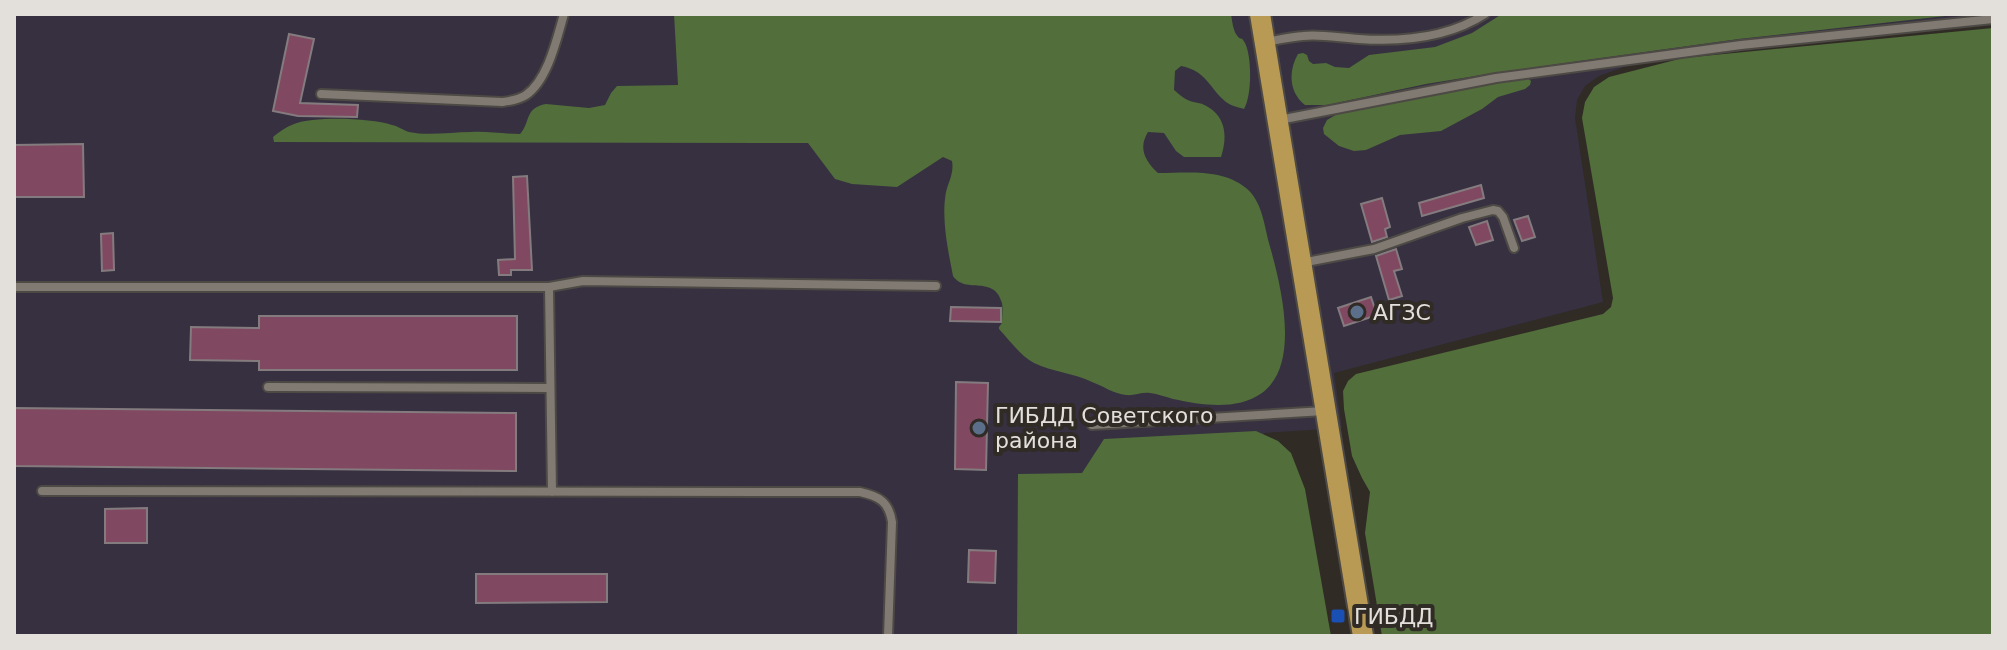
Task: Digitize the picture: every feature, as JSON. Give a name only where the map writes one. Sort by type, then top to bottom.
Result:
[{"type":"main road","points":[[1260,14],[1363,636]]},
{"type":"lane","points":[[321,94],[514,100],[527,95],[544,72],[564,14]]},
{"type":"lane","points":[[1265,42],[1303,36],[1384,40],[1432,36],[1456,30],[1485,14]]},
{"type":"lane","points":[[1278,120],[1496,78],[1741,45],[1993,19]]},
{"type":"lane","points":[[1300,263],[1374,249],[1493,210],[1503,217],[1514,248]]},
{"type":"lane","points":[[14,287],[549,287],[583,281],[936,286]]},
{"type":"lane","points":[[549,287],[552,492]]},
{"type":"lane","points":[[268,387],[550,388]]},
{"type":"lane","points":[[1092,425],[1324,411]]},
{"type":"lane","points":[[42,491],[860,492],[884,500],[892,522],[888,636]]},
{"type":"shaded area","points":[[14,14],[1993,14],[1993,23],[1683,55],[1627,66],[1599,76],[1585,86],[1577,100],[1575,118],[1603,302],[1334,373],[1342,428],[1264,433],[1295,636],[14,636]]},
{"type":"green space","points":[[674,14],[1231,14],[1235,32],[1243,39],[1249,57],[1250,86],[1244,109],[1226,102],[1190,68],[1181,66],[1175,71],[1174,90],[1188,100],[1206,106],[1219,117],[1225,136],[1221,157],[1184,157],[1164,133],[1148,132],[1143,149],[1146,159],[1158,173],[1215,174],[1246,188],[1256,199],[1278,279],[1285,322],[1282,363],[1274,380],[1252,399],[1230,404],[1207,404],[1150,393],[1129,395],[1113,392],[1029,360],[999,329],[1002,303],[998,294],[993,289],[965,284],[953,276],[944,213],[952,161],[943,157],[897,187],[852,184],[835,179],[808,143],[274,142],[273,137],[291,125],[328,119],[383,123],[416,133],[520,134],[531,112],[539,106],[589,108],[605,105],[617,86],[678,85]]},
{"type":"green space","points":[[1502,14],[1963,14],[1739,39],[1494,73],[1327,105],[1305,105],[1293,88],[1292,74],[1298,54],[1307,55],[1313,64],[1326,63],[1349,68],[1369,55],[1435,47],[1472,33]]},
{"type":"green space","points":[[1993,28],[1993,636],[1382,636],[1365,533],[1370,492],[1352,456],[1343,391],[1356,374],[1603,314],[1611,307],[1613,298],[1582,118],[1585,102],[1594,87],[1609,77],[1683,58]]},
{"type":"green space","points":[[1526,77],[1531,81],[1525,89],[1498,97],[1441,131],[1400,135],[1366,150],[1354,151],[1339,146],[1324,134],[1327,120],[1344,110]]},
{"type":"green space","points":[[1256,431],[1278,441],[1291,453],[1305,489],[1331,636],[1017,636],[1018,474],[1082,473],[1104,439]]},
{"type":"building","points":[[289,34],[314,39],[300,103],[358,105],[357,117],[298,116],[273,111]]},
{"type":"building","points":[[83,144],[84,197],[14,197],[14,145]]},
{"type":"building","points":[[527,176],[532,270],[511,270],[511,275],[499,275],[498,260],[515,259],[513,177]]},
{"type":"building","points":[[1481,185],[1484,198],[1422,216],[1419,203]]},
{"type":"building","points":[[1382,198],[1390,227],[1385,229],[1387,237],[1372,242],[1361,204]]},
{"type":"building","points":[[1528,216],[1535,237],[1522,241],[1514,220]]},
{"type":"building","points":[[1487,221],[1493,240],[1476,245],[1469,227]]},
{"type":"building","points":[[113,233],[114,270],[102,271],[101,234]]},
{"type":"building","points":[[1396,249],[1402,269],[1394,271],[1402,296],[1389,300],[1376,256]]},
{"type":"building","points":[[1371,297],[1377,315],[1344,326],[1338,308]]},
{"type":"building","points":[[951,307],[1001,308],[1001,322],[950,321]]},
{"type":"building","points":[[259,316],[517,316],[517,370],[259,370],[259,361],[190,360],[191,327],[259,328]]},
{"type":"building","points":[[956,382],[988,383],[986,470],[955,469]]},
{"type":"building","points":[[14,408],[516,413],[516,471],[14,466]]},
{"type":"building","points":[[147,508],[147,543],[105,543],[105,509]]},
{"type":"building","points":[[969,550],[996,551],[995,583],[968,582]]},
{"type":"building","points":[[476,574],[607,574],[607,602],[476,603]]},
{"type":"place","name":"АГЗС","points":[[1357,312]]},
{"type":"place","name":"ГИБДД Советского района","points":[[979,428]]},
{"type":"place","name":"ГИБДД","points":[[1338,616]]}]
